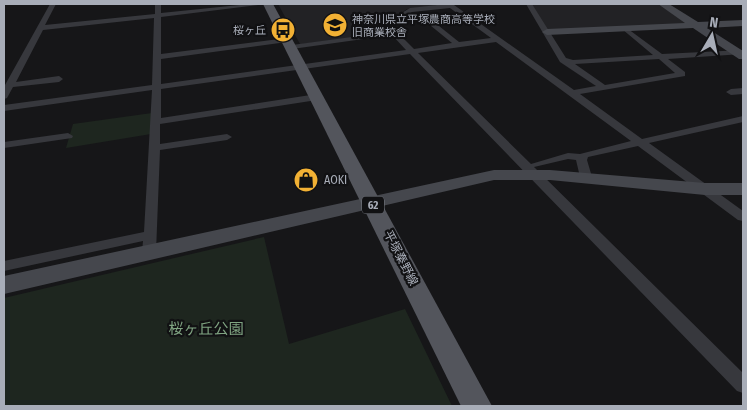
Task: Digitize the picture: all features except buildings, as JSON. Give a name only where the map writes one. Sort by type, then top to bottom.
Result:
[{"type":"main road","name":"平塚秦野線","points":[[268,4],[302,66],[477,406]]},
{"type":"street","points":[[6,90],[53,4]]},
{"type":"street","points":[[150,244],[155,148],[158,4]]},
{"type":"street","points":[[40,28],[264,4]]},
{"type":"street","points":[[529,4],[563,60],[604,88]]},
{"type":"street","points":[[663,4],[742,54]]},
{"type":"street","points":[[743,217],[450,5],[410,10],[402,16],[380,19],[535,169],[743,385]]},
{"type":"street","points":[[402,16],[405,18],[427,19],[458,44]]},
{"type":"street","points":[[547,32],[743,23]]},
{"type":"street","points":[[573,93],[682,74],[624,28]]},
{"type":"street","points":[[156,57],[394,33]]},
{"type":"street","points":[[4,108],[498,39]]},
{"type":"street","points":[[563,60],[573,62],[742,54]]},
{"type":"street","points":[[6,90],[59,79]]},
{"type":"street","points":[[731,92],[743,91]]},
{"type":"street","points":[[155,122],[317,97]]},
{"type":"street","points":[[4,266],[150,244],[372,202],[494,175],[535,169],[568,156],[581,157],[743,119]]},
{"type":"street","points":[[4,145],[68,136]]},
{"type":"street","points":[[155,148],[227,137]]},
{"type":"street","points":[[581,157],[586,177]]},
{"type":"street","points":[[535,169],[586,177],[704,188],[743,189]]},
{"type":"street","points":[[4,285],[150,244]]},
{"type":"shaded area","name":"神奈川県立平塚農商高等学校 旧商業校舎","points":[[278,4],[437,4],[407,9],[397,16],[375,18],[386,33],[300,44]]},
{"type":"shaded area","points":[[531,4],[658,4],[689,24],[547,30]]},
{"type":"green space","points":[[152,113],[151,134],[66,148],[73,124]]},
{"type":"green space","name":"桜ヶ丘公園","points":[[264,237],[289,344],[405,309],[452,406],[4,406],[4,298]]},
{"type":"place","name":"神奈川県立平塚農商高等学校 旧商業校舎","points":[[335,25]]},
{"type":"place","name":"桜ヶ丘","points":[[283,30]]},
{"type":"place","name":"AOKI","points":[[306,180]]}]
